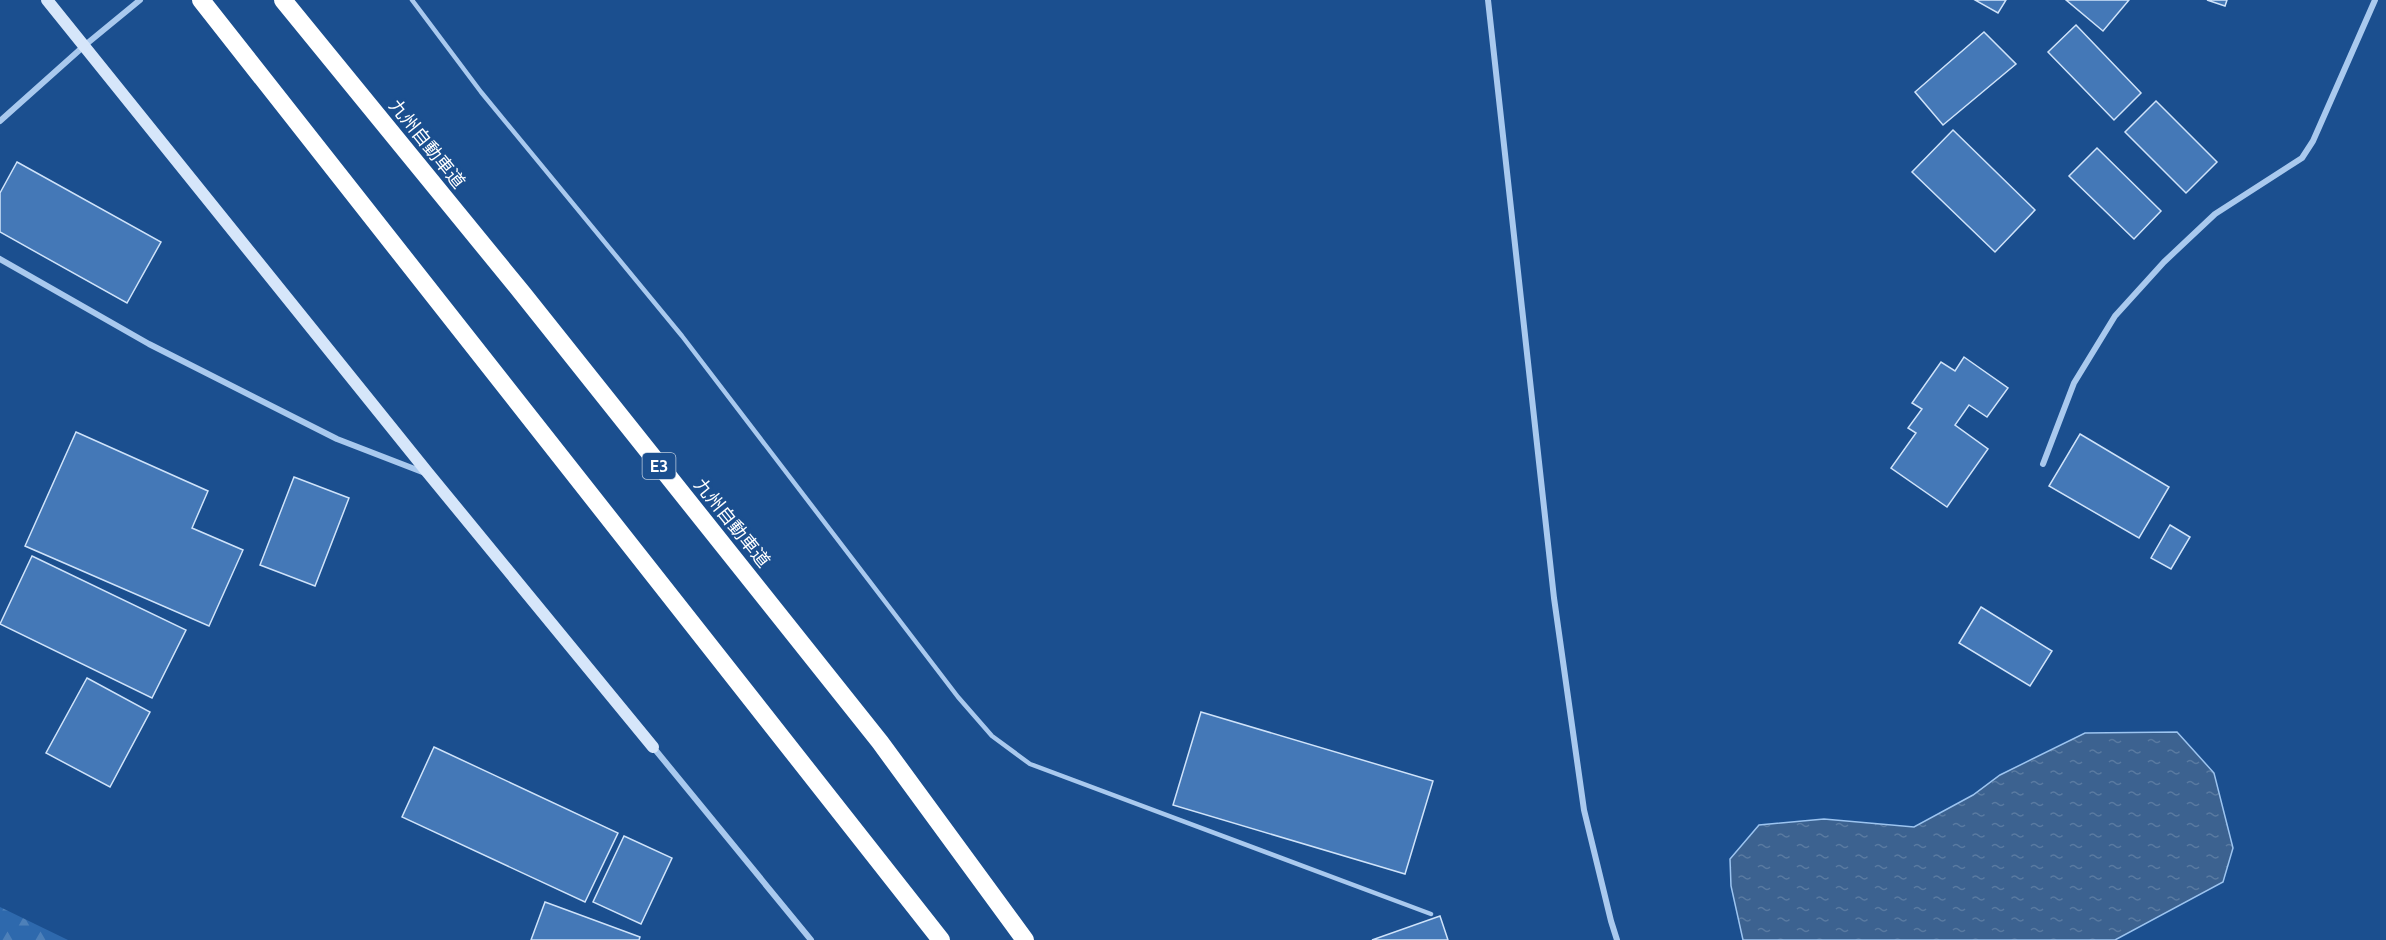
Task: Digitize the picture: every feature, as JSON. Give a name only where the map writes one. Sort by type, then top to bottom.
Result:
[{"type":"highway","points":[[201,0],[941,940]]},
{"type":"highway","name":"九州自動車道","points":[[283,0],[530,304],[880,742],[1025,940]]},
{"type":"street","points":[[47,0],[428,474],[811,940]]},
{"type":"street","points":[[0,121],[84,46],[140,0]]},
{"type":"street","points":[[1488,0],[1554,598],[1584,810],[1617,940]]},
{"type":"street","points":[[2043,464],[2074,383],[2115,316],[2164,262],[2215,214],[2302,159],[2313,141],[2375,0]]},
{"type":"street","points":[[0,259],[148,344],[326,434],[428,474]]},
{"type":"lane","points":[[412,0],[481,92],[682,336],[958,697],[992,736],[1030,764],[1431,914]]},
{"type":"green space","points":[[0,907],[68,940],[0,940]]},
{"type":"water","points":[[2177,732],[2214,773],[2233,848],[2223,882],[2115,940],[1743,940],[1731,886],[1730,859],[1759,825],[1824,819],[1914,827],[1973,795],[2000,775],[2085,733]]},
{"type":"building","points":[[1975,0],[2006,0],[1998,13]]},
{"type":"building","points":[[2066,0],[2129,0],[2103,31]]},
{"type":"building","points":[[2207,0],[2227,0],[2225,6]]},
{"type":"building","points":[[2076,25],[2141,93],[2114,120],[2048,52]]},
{"type":"building","points":[[1984,32],[2016,64],[1943,125],[1915,92]]},
{"type":"building","points":[[2156,101],[2217,162],[2186,193],[2125,132]]},
{"type":"building","points":[[1953,130],[2035,210],[1995,252],[1912,172]]},
{"type":"building","points":[[2097,148],[2161,211],[2134,239],[2069,176]]},
{"type":"building","points":[[17,162],[161,242],[127,303],[0,232],[0,193]]},
{"type":"building","points":[[1964,357],[2008,388],[1987,417],[1969,405],[1955,425],[1988,449],[1947,507],[1891,468],[1916,433],[1908,428],[1922,409],[1912,403],[1941,362],[1955,371]]},
{"type":"building","points":[[76,432],[208,491],[192,528],[243,550],[209,626],[25,546]]},
{"type":"building","points":[[2080,434],[2169,487],[2139,538],[2049,486]]},
{"type":"building","points":[[294,477],[349,498],[315,586],[260,565]]},
{"type":"building","points":[[2170,525],[2190,537],[2171,569],[2151,558]]},
{"type":"building","points":[[32,556],[186,630],[152,698],[0,624]]},
{"type":"building","points":[[1981,607],[2052,651],[2030,686],[1959,643]]},
{"type":"building","points":[[87,678],[150,712],[110,787],[46,753]]},
{"type":"building","points":[[1201,712],[1433,781],[1405,874],[1173,805]]},
{"type":"building","points":[[434,747],[618,833],[585,902],[402,817]]},
{"type":"building","points":[[624,836],[672,858],[641,924],[593,902]]},
{"type":"building","points":[[545,902],[640,937],[639,940],[531,940]]},
{"type":"building","points":[[1440,916],[1448,940],[1372,940]]}]
